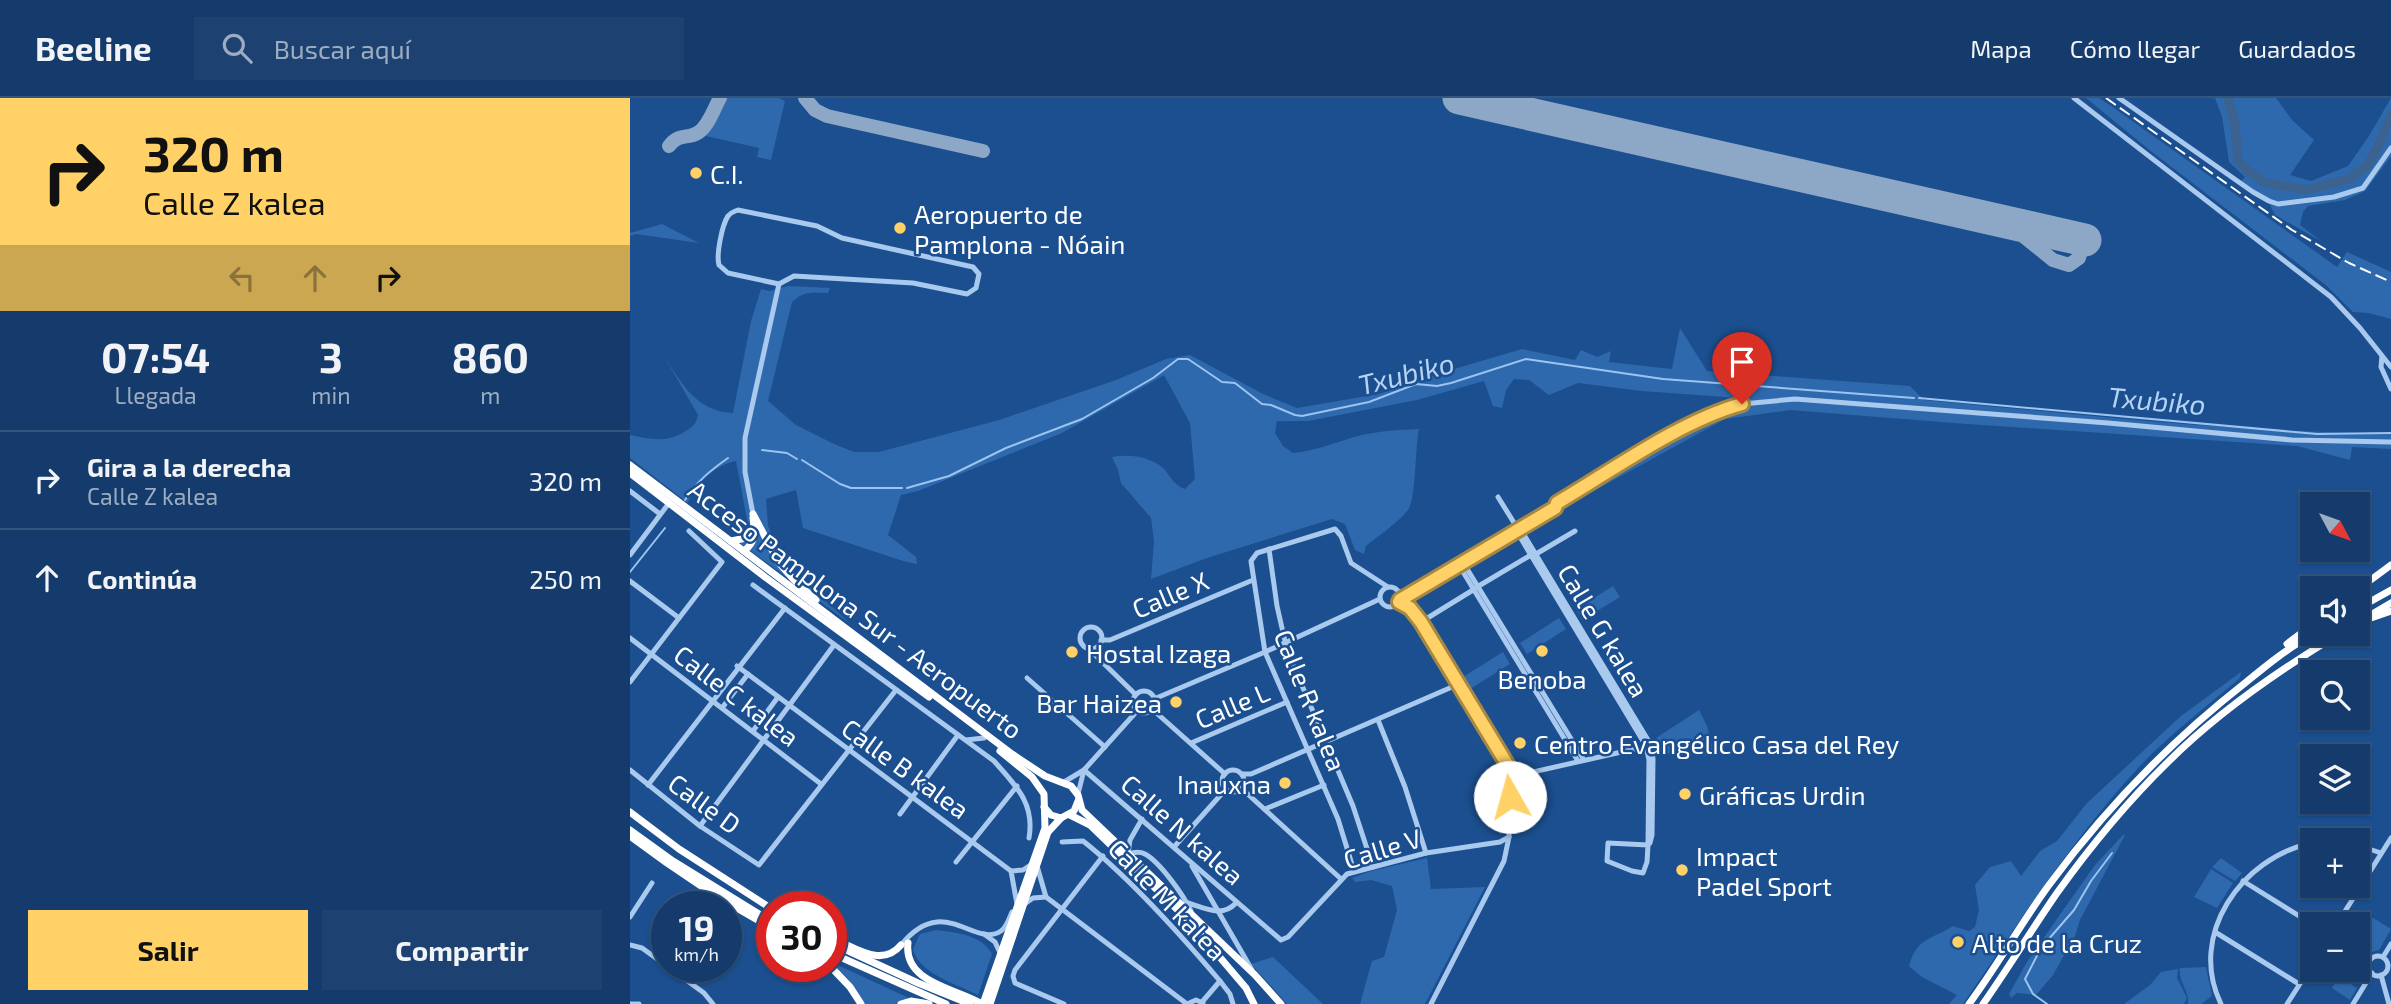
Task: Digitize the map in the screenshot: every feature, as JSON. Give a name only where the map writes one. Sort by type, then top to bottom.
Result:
[{"type":"highway","name":"Acceso Pamplona Sur - Aeropuerto","points":[[630,465],[1012,754],[1045,776],[1062,782]]},
{"type":"highway","name":"Acceso Pamplona Sur - Aeropuerto","points":[[630,472],[765,577],[984,738],[1032,777],[1044,794]]},
{"type":"highway","points":[[753,518],[752,532],[744,551],[765,577]]},
{"type":"highway","points":[[721,543],[744,551],[754,539],[753,518]]},
{"type":"highway","points":[[753,518],[779,563],[794,580],[839,618],[849,631]]},
{"type":"highway","points":[[730,541],[746,538],[752,532]]},
{"type":"highway","points":[[2370,580],[2391,565]]},
{"type":"highway","points":[[2370,602],[2391,590]]},
{"type":"highway","points":[[2370,615],[2391,603]]},
{"type":"highway","points":[[2370,618],[2391,611]]},
{"type":"highway","points":[[1969,1004],[2049,885],[2104,817],[2160,757],[2224,695],[2300,635]]},
{"type":"highway","points":[[2209,711],[2300,642]]},
{"type":"highway","points":[[1983,1004],[2058,892],[2112,823],[2168,761],[2235,705],[2319,646]]},
{"type":"highway","points":[[1035,865],[1045,828],[1044,794],[1050,785],[1062,782],[1075,789],[1082,810],[1255,975],[1281,1004]]},
{"type":"highway","points":[[847,947],[870,955],[890,955],[903,946],[909,961],[924,977],[982,1004],[992,989],[1048,832],[1074,811],[1078,798]]},
{"type":"highway","points":[[1044,807],[1051,815],[1066,816],[1090,825],[1189,921],[1246,988],[1254,1004]]},
{"type":"highway","points":[[630,812],[679,849],[756,898]]},
{"type":"highway","points":[[630,830],[673,861],[756,912]]},
{"type":"highway","points":[[630,836],[666,863],[756,919]]},
{"type":"highway","points":[[990,1004],[1001,956],[1021,904]]},
{"type":"highway","points":[[847,949],[918,983],[970,1004]]},
{"type":"highway","points":[[847,960],[946,1004]]},
{"type":"highway","points":[[845,982],[861,1004]]},
{"type":"highway","points":[[901,1004],[911,1001],[929,1004]]},
{"type":"street","points":[[2074,98],[2331,297],[2391,367]]},
{"type":"street","points":[[2119,98],[2253,192],[2278,204],[2334,197],[2363,188],[2391,149]]},
{"type":"street","points":[[753,518],[745,472],[746,430],[779,284],[794,276],[913,283],[967,294],[975,291],[979,271],[973,267],[842,238],[817,226],[746,210],[732,212],[726,220],[717,255],[719,265],[728,273],[779,284]]},
{"type":"street","points":[[2382,356],[2381,367],[2391,389]]},
{"type":"street","points":[[1388,587],[1381,593],[1380,599],[1383,605],[1390,607],[1517,528],[1555,508],[1557,503],[1703,418],[1742,404],[1795,399],[1918,407],[2292,440],[2391,442]]},
{"type":"street","points":[[630,491],[660,513]]},
{"type":"street","name":"Calle G kalea","points":[[1498,497],[1648,745],[1647,862],[1643,873],[1606,860],[1608,843],[1647,845]]},
{"type":"street","points":[[630,555],[669,503]]},
{"type":"street","points":[[1269,550],[1335,529],[1341,536],[1351,563],[1388,587],[1394,587],[1399,592],[1400,601],[1410,608],[1421,622],[1510,769],[1509,837],[1504,861],[1431,1004]]},
{"type":"street","points":[[630,682],[722,562],[689,531]]},
{"type":"street","name":"Calle G kalea","points":[[1421,622],[1575,531]]},
{"type":"street","name":"Calle R kalea","points":[[1353,871],[1338,819],[1265,652],[1251,561],[1254,556],[1269,550],[1277,607],[1286,642],[1353,806],[1373,867]]},
{"type":"street","points":[[1460,563],[1581,761]]},
{"type":"street","points":[[1399,592],[1406,592],[1460,563]]},
{"type":"street","name":"Calle X","points":[[1101,640],[1110,640],[1253,580]]},
{"type":"street","points":[[631,582],[679,618]]},
{"type":"street","points":[[753,585],[994,761],[1017,786],[1028,806],[1032,822],[1029,838]]},
{"type":"street","points":[[1154,699],[1380,599]]},
{"type":"street","points":[[648,785],[737,666],[785,608]]},
{"type":"street","points":[[1089,649],[1097,647],[1101,640],[1100,633],[1095,628],[1084,629],[1080,639],[1083,646],[1135,694]]},
{"type":"street","name":"Calle C kalea","points":[[630,638],[821,783]]},
{"type":"street","points":[[700,825],[834,645]]},
{"type":"street","name":"Calle B kalea","points":[[737,666],[1011,871]]},
{"type":"street","points":[[722,708],[748,674]]},
{"type":"street","points":[[1027,678],[1105,747]]},
{"type":"street","points":[[1242,774],[1244,779],[1241,788],[1234,792],[1226,789],[1222,781],[1225,774],[1235,770],[1242,774],[1251,774],[1459,684]]},
{"type":"street","points":[[821,783],[896,690]]},
{"type":"street","points":[[1139,691],[1149,692],[1154,699],[1152,709],[1146,713],[1137,711],[1133,705],[1135,694],[1139,691]]},
{"type":"street","points":[[752,731],[778,697]]},
{"type":"street","name":"Calle L","points":[[1191,744],[1287,702]]},
{"type":"street","points":[[1152,709],[1225,774]]},
{"type":"street","points":[[1062,782],[1084,770],[1137,711]]},
{"type":"street","points":[[1378,720],[1405,787],[1426,853]]},
{"type":"street","points":[[900,814],[958,735]]},
{"type":"street","points":[[966,740],[984,738]]},
{"type":"street","points":[[1511,777],[1648,745]]},
{"type":"street","name":"Calle D","points":[[630,770],[700,825],[759,864],[821,783]]},
{"type":"street","points":[[1078,798],[1084,770]]},
{"type":"street","name":"Calle N kalea","points":[[1084,770],[1255,919]]},
{"type":"street","points":[[1265,809],[1324,785]]},
{"type":"street","points":[[956,862],[1017,786]]},
{"type":"street","points":[[1241,788],[1340,878]]},
{"type":"street","points":[[1174,847],[1226,789]]},
{"type":"street","points":[[1142,819],[1130,840],[1128,854],[1134,852],[1147,855],[1165,873],[1193,916]]},
{"type":"street","name":"Calle V","points":[[1255,919],[1281,940],[1288,937],[1340,878],[1353,871],[1426,853],[1500,842],[1509,837]]},
{"type":"street","points":[[2345,912],[2391,838]]},
{"type":"street","name":"Calle M kalea","points":[[1062,842],[1083,841],[1102,856],[1220,981],[1203,1003]]},
{"type":"street","points":[[2221,1004],[2212,973],[2215,932],[2224,908],[2243,881],[2272,858],[2300,846]]},
{"type":"street","points":[[2370,849],[2382,853]]},
{"type":"street","points":[[1064,1004],[1021,986],[1013,980],[1015,970],[1102,856]]},
{"type":"street","points":[[1189,861],[1255,975]]},
{"type":"street","points":[[1021,904],[1011,871],[1035,865],[1046,897],[1061,910],[1187,1004],[1196,1000],[1203,1003]]},
{"type":"street","points":[[2243,881],[2300,917]]},
{"type":"street","points":[[630,917],[652,883]]},
{"type":"street","points":[[1200,906],[1208,903],[1213,890],[1219,888]]},
{"type":"street","points":[[903,946],[913,932],[924,924],[942,922],[981,932],[998,933],[1021,904],[1033,898],[1046,897]]},
{"type":"street","points":[[1209,911],[1228,910],[1236,902]]},
{"type":"street","points":[[1187,903],[1209,911],[1227,928]]},
{"type":"street","points":[[981,932],[995,942],[1001,956]]},
{"type":"street","points":[[2215,932],[2299,984],[2287,1004]]},
{"type":"street","points":[[2383,957],[2391,944]]},
{"type":"street","points":[[630,945],[642,948],[651,954]]},
{"type":"street","points":[[2370,960],[2377,956],[2383,957],[2387,962],[2387,968],[2381,975]]},
{"type":"street","points":[[2353,1004],[2372,973],[2381,975]]},
{"type":"street","points":[[2381,975],[2389,1004]]},
{"type":"street","points":[[1220,981],[1230,994],[1233,1004]]},
{"type":"street","points":[[689,982],[713,1004]]},
{"type":"street","points":[[630,1004],[639,1004]]},
{"type":"shaded area","points":[[725,98],[779,98],[785,101],[771,160],[757,157],[759,148],[706,136]]},
{"type":"shaded area","points":[[2086,98],[2099,98],[2114,108],[2337,267],[2347,252],[2391,272],[2391,319],[2353,312],[2327,286]]},
{"type":"shaded area","points":[[2215,98],[2276,98],[2292,120],[2314,140],[2290,175],[2311,181],[2348,166],[2391,98],[2391,156],[2365,191],[2345,200],[2308,206],[2303,212],[2300,225],[2321,241],[2275,215],[2270,205],[2241,181],[2245,177],[2229,162],[2222,117]]},
{"type":"shaded area","points":[[662,224],[699,243],[636,234],[630,236],[630,233]]},
{"type":"shaded area","points":[[788,286],[830,288],[828,293],[805,294],[792,302],[768,401],[796,425],[854,452],[879,452],[999,420],[1116,380],[1166,359],[1190,355],[1263,394],[1297,408],[1379,394],[1522,349],[1575,360],[1581,350],[1597,357],[1611,351],[1609,362],[1672,369],[1680,328],[1707,371],[1910,386],[1924,400],[2099,417],[2274,430],[2391,433],[2391,449],[2352,447],[2350,460],[2297,446],[1790,410],[1725,419],[1572,503],[1562,495],[1625,453],[1709,408],[1739,398],[1578,383],[1549,395],[1529,380],[1514,379],[1506,390],[1502,408],[1493,406],[1484,381],[1417,400],[1308,421],[1277,421],[1275,433],[1283,446],[1293,453],[1366,434],[1419,429],[1411,504],[1399,519],[1366,546],[1364,554],[1355,550],[1345,524],[1332,519],[1207,558],[1151,579],[1154,541],[1151,518],[1121,483],[1112,457],[1133,456],[1147,459],[1159,465],[1176,484],[1185,489],[1195,479],[1190,423],[1164,375],[1062,433],[918,491],[901,495],[888,535],[916,557],[917,564],[803,528],[796,490],[766,499],[768,526],[786,565],[852,625],[733,538],[744,535],[749,530],[736,461],[721,466],[707,476],[695,489],[688,503],[630,458],[630,435],[654,439],[675,437],[689,429],[697,420],[698,415],[664,356],[691,394],[709,407],[733,413],[751,321],[761,289],[770,291]]},
{"type":"shaded area","points":[[1613,586],[1620,597],[1582,620],[1576,609]]},
{"type":"shaded area","points":[[1559,618],[1566,629],[1527,654],[1520,643]]},
{"type":"shaded area","points":[[1503,652],[1510,664],[1470,689],[1463,677]]},
{"type":"shaded area","points":[[2241,672],[2240,678],[2163,743],[2114,795],[2047,882],[1963,1004],[1949,1004],[1957,995],[1922,977],[1909,966],[1916,949],[1926,940],[1953,926],[1969,931],[1975,927],[1979,910],[1975,885],[1990,867],[2011,861],[2021,876],[2040,851],[2057,841],[2087,803],[2181,716]]},
{"type":"shaded area","points":[[1699,710],[1707,726],[1715,756],[1660,753],[1656,738]]},
{"type":"shaded area","points":[[2123,835],[2080,920],[2075,936],[2053,975],[2036,995],[2017,993],[2011,998],[2009,994],[2027,962],[2095,865]]},
{"type":"shaded area","points":[[1427,858],[1431,889],[1485,887],[1425,1004],[1360,1004],[1372,961],[1384,957],[1397,910],[1392,886],[1371,880],[1355,882],[1352,878]]},
{"type":"shaded area","points":[[2221,858],[2242,873],[2235,881],[2212,867]]},
{"type":"shaded area","points":[[2211,869],[2233,883],[2217,908],[2194,897]]},
{"type":"shaded area","points":[[2370,916],[2391,929],[2379,950],[2372,952]]},
{"type":"shaded area","points":[[936,930],[975,938],[992,954],[978,995],[931,972],[917,958],[913,949],[920,934]]},
{"type":"shaded area","points":[[1273,957],[1323,1004],[1287,1004],[1251,964]]},
{"type":"shaded area","points":[[2206,967],[2212,996],[2201,1004],[2188,1004],[2180,968]]},
{"type":"shaded area","points":[[847,969],[909,998],[896,1004],[864,1004],[848,979]]},
{"type":"shaded area","points":[[2178,969],[2177,978],[2187,998],[2184,1004],[2124,1004],[2150,985],[2161,972]]},
{"type":"shaded area","points":[[2335,982],[2348,982],[2357,988],[2350,1000],[2332,988]]},
{"type":"waterway","points":[[2228,98],[2235,125],[2238,160],[2248,171],[2266,183],[2307,190],[2349,179],[2367,166],[2391,115]]},
{"type":"waterway","name":"Txubiko","points":[[907,488],[949,476],[1006,448],[1082,419],[1153,378],[1178,359],[1188,359],[1222,382],[1235,383],[1262,404],[1302,416],[1369,402],[1416,384],[1437,386],[1451,383],[1526,359],[1663,379],[1914,398]]},
{"type":"waterway","name":"Txubiko","points":[[1919,398],[2317,434],[2391,433]]},
{"type":"waterway","name":"Txubiko","points":[[762,450],[787,453],[797,459]]},
{"type":"waterway","name":"Txubiko","points":[[685,500],[705,476],[728,458]]},
{"type":"waterway","name":"Txubiko","points":[[802,460],[851,488],[902,488]]},
{"type":"waterway","name":"Txubiko","points":[[630,572],[665,528]]},
{"type":"waterway","points":[[2047,1004],[2033,994],[2025,979],[2041,948],[2074,910],[2112,853]]},
{"type":"taxiway","points":[[669,146],[677,139],[703,129],[720,98]]},
{"type":"taxiway","points":[[805,98],[815,110],[827,116],[983,151]]},
{"type":"taxiway","points":[[2006,222],[2053,260],[2069,265],[2079,258],[2082,245],[2075,231],[2064,227],[2045,231]]},
{"type":"runway","points":[[1459,98],[2085,240]]},
{"type":"railway","points":[[2106,98],[2292,230],[2349,263],[2391,282]]},
{"type":"place","name":"C.I.","points":[[696,173]]},
{"type":"place","name":"Aeropuerto de Pamplona - Nóain","points":[[900,228]]},
{"type":"place","name":"Benoba","points":[[1542,651]]},
{"type":"place","name":"Hostal Izaga","points":[[1072,652]]},
{"type":"place","name":"Bar Haizea","points":[[1176,702]]},
{"type":"place","name":"Centro Evangélico Casa del Rey","points":[[1520,743]]},
{"type":"place","name":"Inauxna","points":[[1285,783]]},
{"type":"place","name":"Gráficas Urdin","points":[[1685,794]]},
{"type":"place","name":"Impact Padel Sport","points":[[1682,870]]},
{"type":"place","name":"Alto de la Cruz","points":[[1958,942]]},
{"type":"route","points":[[1510,797],[1510,769],[1421,622],[1410,608],[1399,602],[1400,600],[1464,564],[1555,508],[1557,503],[1681,429],[1721,410],[1742,404]]}]
